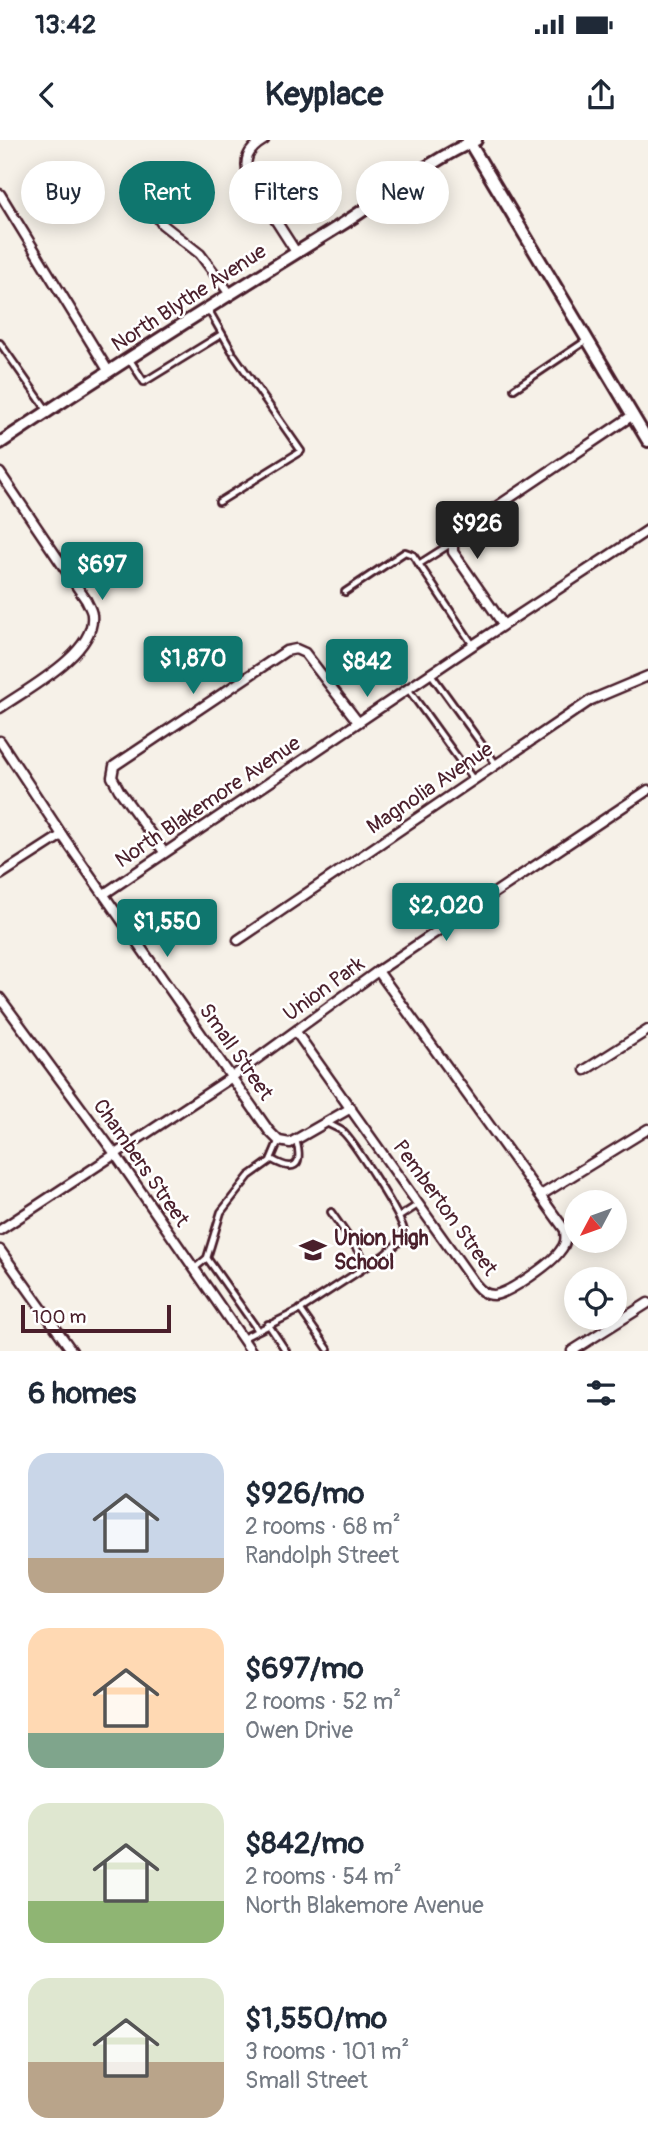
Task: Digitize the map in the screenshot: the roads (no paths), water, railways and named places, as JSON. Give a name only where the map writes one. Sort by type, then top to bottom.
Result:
[{"type":"street","points":[[264,140],[252,148],[245,167],[249,179],[296,252]]},
{"type":"street","points":[[471,141],[648,441]]},
{"type":"street","name":"North Blythe Avenue","points":[[0,443],[471,141]]},
{"type":"street","points":[[0,194],[109,372]]},
{"type":"street","points":[[162,224],[200,254],[230,294]]},
{"type":"street","points":[[503,624],[453,552],[453,536],[633,415]]},
{"type":"street","points":[[0,473],[86,600],[92,615],[88,635],[73,657],[0,708]]},
{"type":"street","name":"North Blakemore Avenue","points":[[104,894],[503,624],[648,530]]},
{"type":"street","points":[[164,852],[119,790],[112,777],[114,766],[286,651],[296,649],[305,653],[358,722]]},
{"type":"street","name":"Magnolia Avenue","points":[[238,940],[591,700],[648,676]]},
{"type":"street","name":"Small Street","points":[[0,741],[62,835],[269,1131],[279,1141]]},
{"type":"street","name":"Union Park","points":[[0,1230],[232,1077],[378,971],[648,790]]},
{"type":"street","points":[[0,875],[62,835]]},
{"type":"street","name":"Pemberton Street","points":[[296,1032],[483,1292],[492,1295],[500,1293],[559,1254],[566,1242],[565,1230],[378,971]]},
{"type":"street","name":"Chambers Street","points":[[0,998],[115,1154],[251,1351]]},
{"type":"street","points":[[585,1070],[648,1030]]},
{"type":"street","points":[[279,1141],[290,1143],[351,1108]]},
{"type":"street","points":[[541,1195],[648,1129]]},
{"type":"street","points":[[0,1250],[72,1351]]},
{"type":"street","points":[[572,1351],[648,1303]]},
{"type":"lane","points":[[208,308],[233,353],[301,451],[219,502]]},
{"type":"lane","points":[[130,359],[144,382],[222,334]]},
{"type":"lane","points":[[514,389],[588,340]]},
{"type":"lane","points":[[0,343],[48,411]]},
{"type":"lane","points":[[419,564],[453,542]]},
{"type":"lane","points":[[345,592],[405,552],[413,555],[473,645]]},
{"type":"lane","points":[[431,673],[496,764]]},
{"type":"lane","points":[[408,688],[474,779]]},
{"type":"lane","points":[[242,1338],[300,1309],[384,1255],[398,1243],[404,1231],[399,1217],[343,1131],[327,1123]]},
{"type":"lane","points":[[271,1159],[285,1167],[293,1166],[300,1155],[296,1140]]},
{"type":"lane","points":[[194,1269],[206,1258],[221,1212],[249,1177],[271,1159],[279,1141]]},
{"type":"lane","points":[[399,1217],[419,1204]]},
{"type":"lane","points":[[331,1212],[368,1265]]},
{"type":"lane","points":[[206,1258],[257,1329]]},
{"type":"lane","points":[[300,1309],[328,1349]]},
{"type":"lane","points":[[268,1324],[286,1351]]},
{"type":"place","name":"Union High School","points":[[313,1250]]}]
